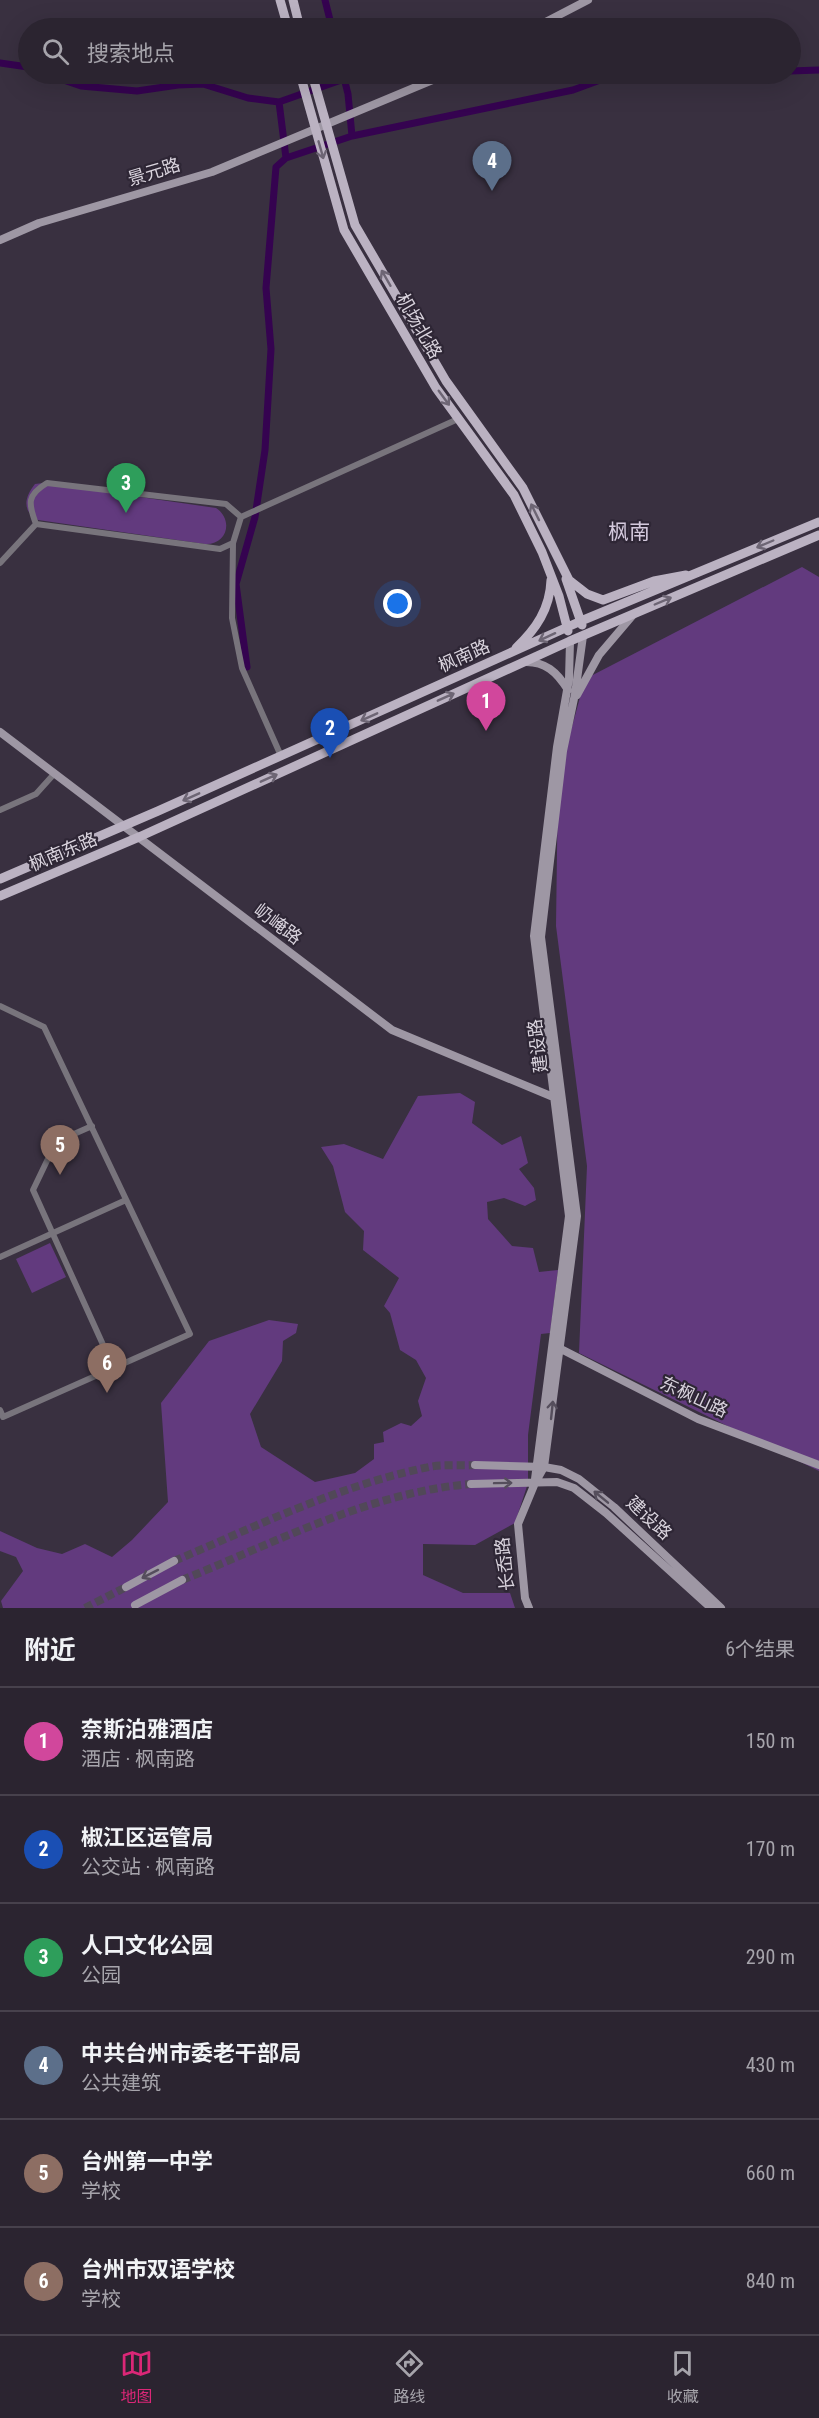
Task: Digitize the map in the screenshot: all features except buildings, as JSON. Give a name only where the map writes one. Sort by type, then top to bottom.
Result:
[{"type":"main road","points":[[280,0],[285,18]]},
{"type":"main road","points":[[293,0],[298,18]]},
{"type":"main road","points":[[553,18],[588,0]]},
{"type":"main road","name":"机场北路","points":[[303,84],[344,230],[436,388],[514,495],[551,575],[568,627],[570,641]]},
{"type":"main road","name":"机场北路","points":[[315,84],[355,225],[446,381],[523,488],[561,565]]},
{"type":"main road","name":"景元路","points":[[0,240],[39,223],[212,172],[422,84]]},
{"type":"main road","name":"枫南路","points":[[0,879],[581,621],[819,522]]},
{"type":"main road","name":"枫南路","points":[[139,837],[570,641],[819,535]]},
{"type":"main road","points":[[561,565],[575,586],[603,600],[654,581],[693,574]]},
{"type":"main road","name":"建设路","points":[[540,1467],[569,1216],[541,937],[563,751],[574,700],[583,636],[581,621],[561,565]]},
{"type":"main road","points":[[511,653],[541,619],[549,599],[551,575]]},
{"type":"main road","points":[[574,700],[599,655],[634,613]]},
{"type":"main road","name":"建设路","points":[[535,1483],[540,1467],[559,1348],[577,1216],[557,1099],[534,936],[557,747],[568,690],[570,641]]},
{"type":"main road","points":[[523,662],[543,664],[550,668],[568,690]]},
{"type":"main road","name":"屷崦路","points":[[0,732],[392,1030],[557,1099]]},
{"type":"main road","name":"枫南东路","points":[[0,896],[139,837]]},
{"type":"main road","name":"东枫山路","points":[[559,1348],[698,1419],[819,1465]]},
{"type":"main road","name":"建设路","points":[[475,1465],[540,1467],[561,1470],[579,1479],[614,1507],[721,1608]]},
{"type":"main road","name":"建设路","points":[[471,1484],[557,1482],[574,1488],[606,1513],[711,1608]]},
{"type":"main road","name":"长岙路","points":[[529,1608],[525,1598],[518,1524],[535,1483]]},
{"type":"main road","points":[[126,1587],[174,1562]]},
{"type":"main road","points":[[135,1605],[182,1580]]},
{"type":"street","points":[[281,756],[242,668],[232,618],[233,543],[241,517],[458,419]]},
{"type":"street","points":[[36,524],[30,509],[30,499],[35,490],[47,483],[226,504],[241,517]]},
{"type":"street","points":[[36,524],[220,549],[233,543]]},
{"type":"street","points":[[0,563],[36,524]]},
{"type":"street","points":[[0,810],[36,794],[54,774]]},
{"type":"street","points":[[0,1006],[44,1027],[190,1334],[3,1417],[0,1410]]},
{"type":"street","points":[[92,1126],[56,1142],[33,1190],[114,1369]]},
{"type":"street","points":[[0,1257],[126,1200]]},
{"type":"shaded area","points":[[43,483],[216,508],[225,519],[226,531],[219,540],[205,544],[38,520],[29,513],[26,504],[35,484]]},
{"type":"shaded area","points":[[802,567],[819,577],[819,1471],[579,1353],[587,1166],[556,926],[558,778],[585,679]]},
{"type":"shaded area","points":[[460,1093],[475,1102],[472,1123],[502,1145],[521,1136],[528,1163],[519,1169],[534,1188],[536,1200],[525,1206],[504,1198],[487,1202],[488,1219],[512,1246],[533,1248],[539,1272],[558,1270],[550,1333],[541,1334],[528,1435],[528,1483],[515,1523],[475,1545],[423,1544],[423,1575],[463,1593],[510,1593],[515,1608],[3,1608],[1,1601],[23,1571],[16,1557],[0,1551],[0,1531],[37,1548],[62,1554],[85,1544],[112,1557],[132,1540],[168,1502],[161,1403],[209,1341],[269,1320],[298,1324],[296,1333],[283,1341],[282,1361],[250,1414],[261,1447],[315,1482],[355,1473],[374,1459],[374,1444],[384,1442],[383,1432],[401,1423],[411,1426],[422,1416],[418,1401],[426,1378],[416,1360],[400,1350],[390,1313],[384,1306],[399,1278],[363,1250],[364,1231],[345,1212],[333,1166],[321,1147],[344,1144],[383,1159],[418,1096]]},
{"type":"shaded area","points":[[50,1243],[66,1277],[32,1293],[16,1259]]},
{"type":"waterway","points":[[325,0],[330,18]]},
{"type":"waterway","points":[[0,63],[18,66]]},
{"type":"waterway","points":[[801,71],[819,70]]},
{"type":"waterway","points":[[75,84],[137,91],[203,84]]},
{"type":"waterway","points":[[203,84],[248,98],[279,102],[330,84]]},
{"type":"waterway","points":[[247,667],[236,584],[255,517],[265,450],[271,349],[266,288],[276,167],[286,158],[352,136],[346,84]]},
{"type":"waterway","points":[[352,136],[573,90],[589,84]]},
{"type":"waterway","points":[[279,102],[286,158]]},
{"type":"tunnel","points":[[174,1561],[299,1508],[363,1484],[429,1467],[475,1465]]},
{"type":"tunnel","points":[[182,1580],[288,1535],[360,1508],[397,1497],[471,1484]]},
{"type":"tunnel","points":[[85,1608],[126,1587]]},
{"type":"place","name":"中共台州市委老干部局","points":[[492,191]]},
{"type":"place","name":"人口文化公园","points":[[126,513]]},
{"type":"place","name":"奈斯泊雅酒店","points":[[486,731]]},
{"type":"place","name":"椒江区运管局","points":[[330,758]]},
{"type":"place","name":"台州第一中学","points":[[60,1175]]},
{"type":"place","name":"台州市双语学校","points":[[107,1393]]},
{"type":"district","name":"枫南","points":[[629,532]]}]
